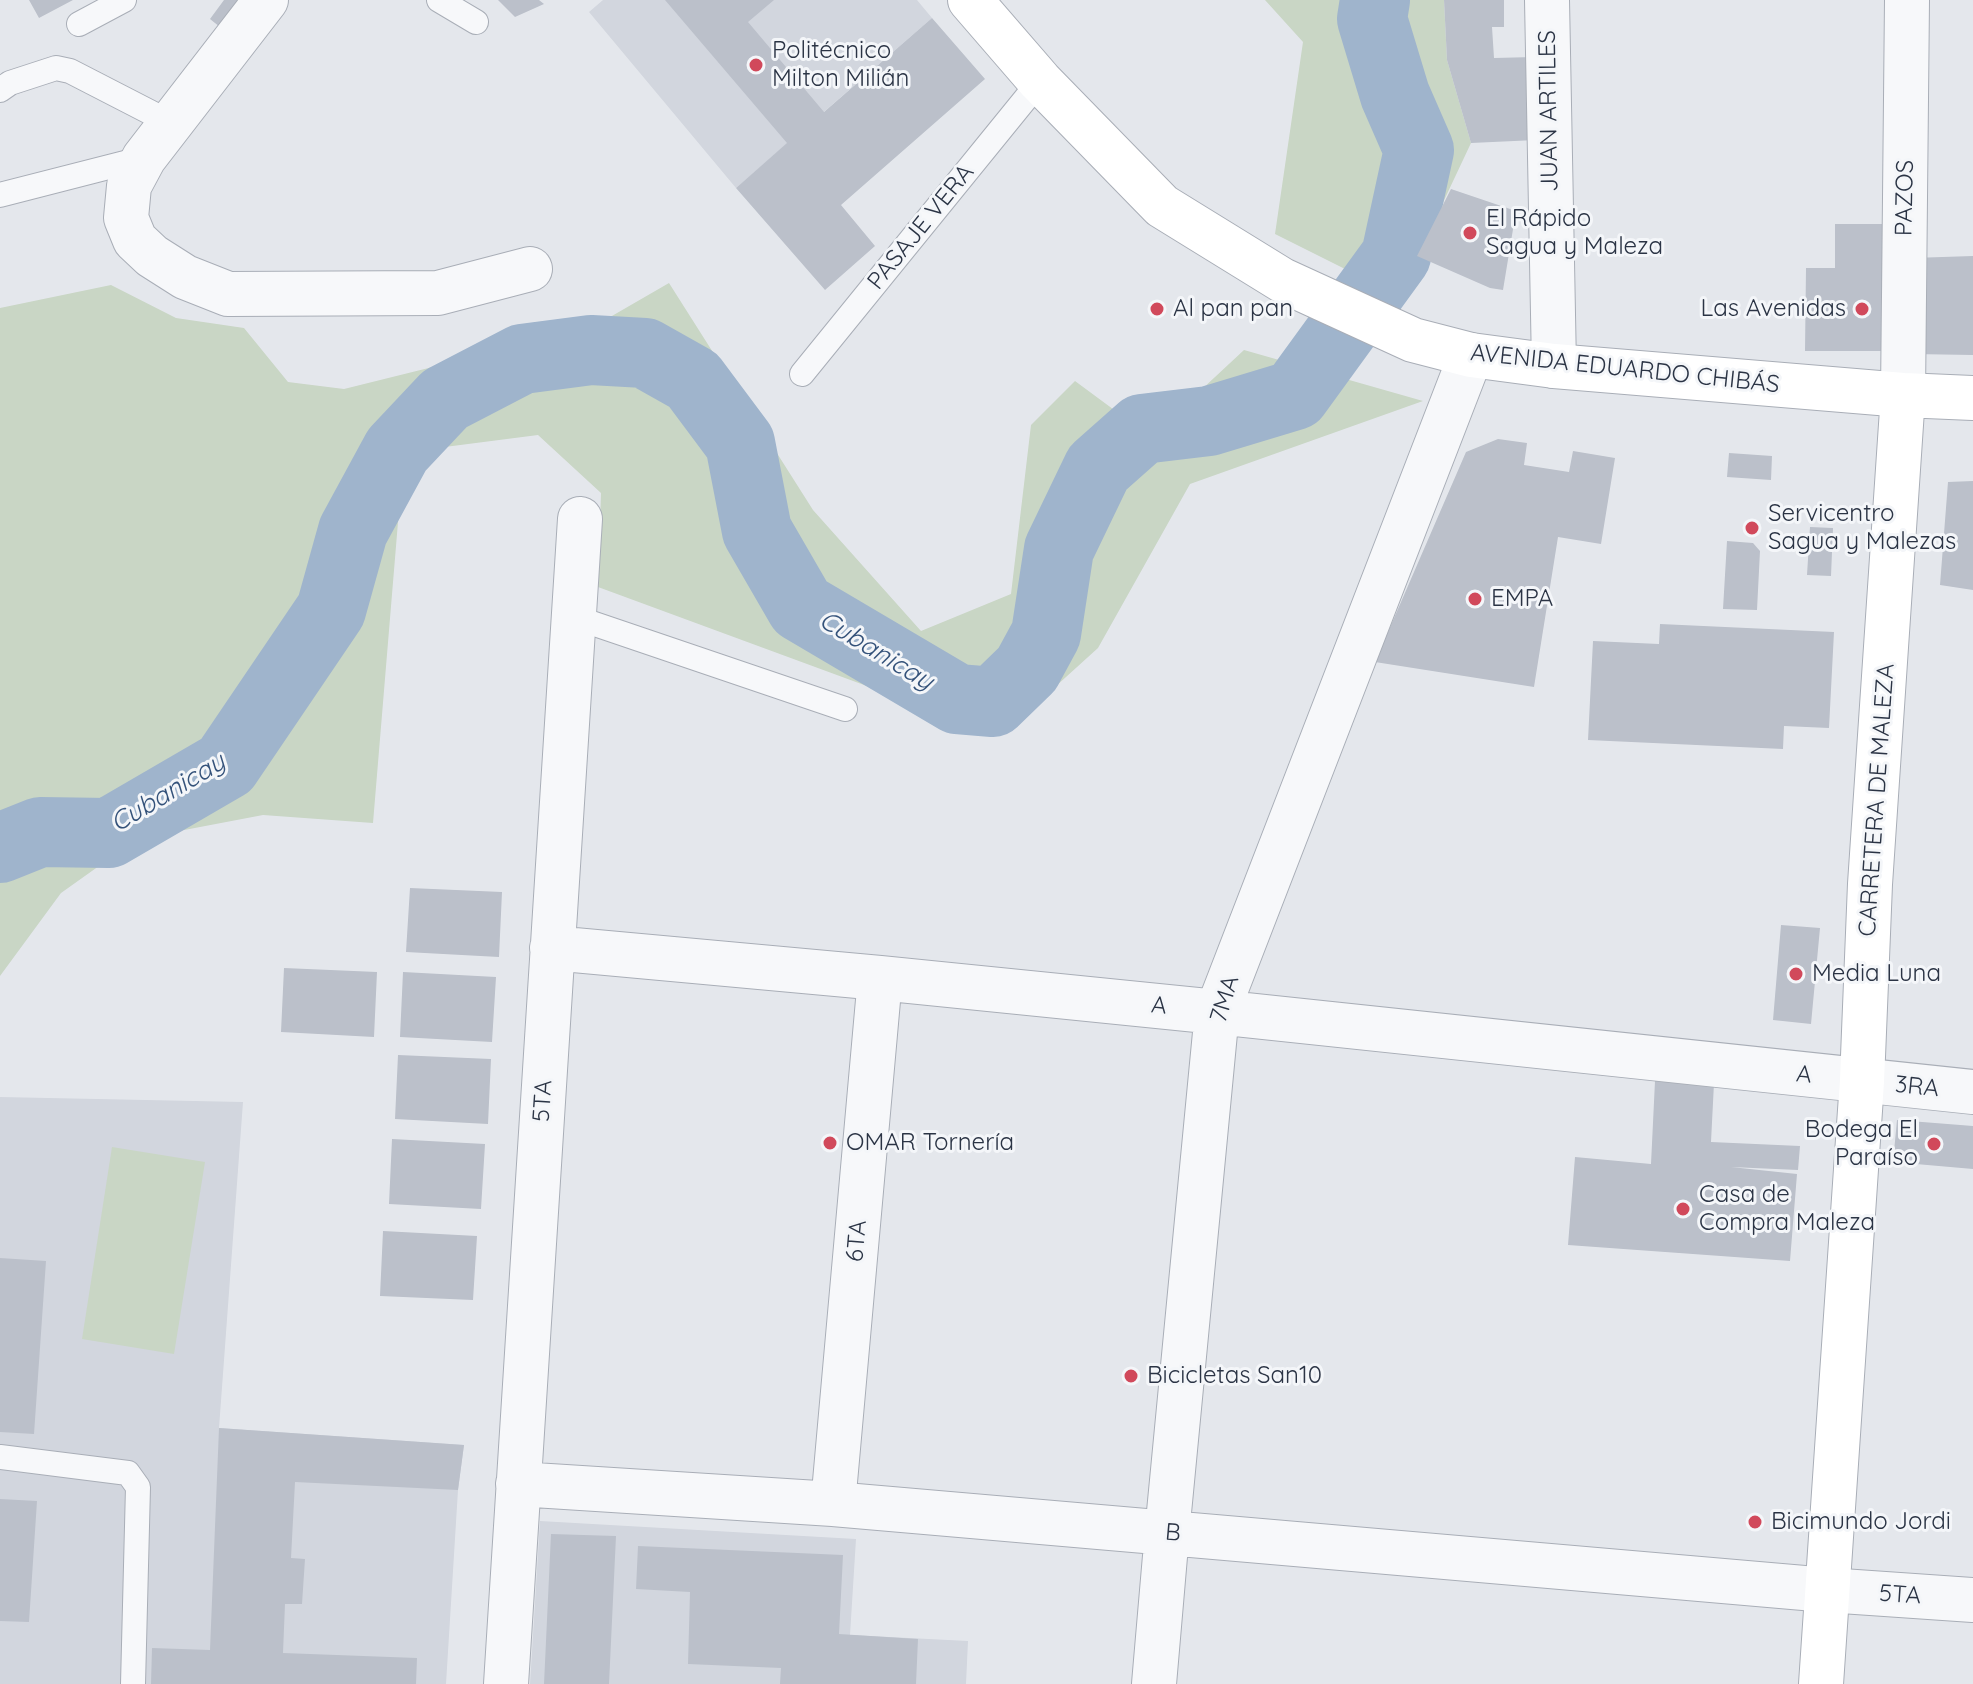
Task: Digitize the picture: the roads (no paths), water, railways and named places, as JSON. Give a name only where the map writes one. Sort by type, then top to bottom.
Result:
[{"type":"main road","name":"AVENIDA EDUARDO CHIBÁS","points":[[970,0],[1040,81],[1162,206],[1282,280],[1413,340],[1471,355],[1554,366],[1973,398]]},
{"type":"main road","name":"CARRETERA DE MALEZA","points":[[1821,1684],[1862,1081],[1870,884],[1903,395]]},
{"type":"street","points":[[266,0],[144,158],[129,186],[126,218],[135,240],[152,256],[185,277],[228,294],[438,293],[530,269]]},
{"type":"street","name":"JUAN ARTILES","points":[[1547,0],[1554,366]]},
{"type":"street","name":"PAZOS","points":[[1903,395],[1907,0]]},
{"type":"street","name":"7MA","points":[[1154,1684],[1217,1012],[1471,355]]},
{"type":"street","name":"5TA","points":[[506,1684],[580,519]]},
{"type":"street","name":"A","points":[[552,948],[1217,1012],[1862,1081]]},
{"type":"street","name":"6TA","points":[[833,1504],[880,978]]},
{"type":"street","name":"3RA","points":[[1862,1081],[1973,1092]]},
{"type":"street","name":"B","points":[[518,1484],[833,1504],[1827,1590]]},
{"type":"street","name":"5TA","points":[[1827,1590],[1973,1600]]},
{"type":"lane","points":[[79,24],[124,0]]},
{"type":"lane","points":[[439,0],[476,22]]},
{"type":"lane","points":[[0,90],[10,83],[56,68],[70,71],[171,123]]},
{"type":"lane","name":"PASAJE VERA","points":[[802,374],[1040,81]]},
{"type":"lane","points":[[0,195],[144,158]]},
{"type":"lane","points":[[574,617],[845,709]]},
{"type":"lane","points":[[0,1457],[128,1473],[138,1487],[133,1684]]},
{"type":"waterway","name":"Cubanicay","points":[[0,848],[40,832],[109,833],[226,765],[331,610],[353,531],[397,450],[445,399],[522,359],[591,350],[645,353],[693,380],[740,443],[757,531],[801,607],[957,699],[993,702],[1027,669],[1046,634],[1059,549],[1098,468],[1142,429],[1209,421],[1295,395],[1396,256],[1419,150],[1395,95],[1372,19],[1375,0]]},
{"type":"place","name":"Politécnico Milton Milián","points":[[756,65]]},
{"type":"place","name":"El Rápido Sagua y Maleza","points":[[1470,233]]},
{"type":"place","name":"Al pan pan","points":[[1157,309]]},
{"type":"place","name":"Las Avenidas","points":[[1862,309]]},
{"type":"place","name":"Servicentro Sagua y Malezas","points":[[1752,528]]},
{"type":"place","name":"EMPA","points":[[1475,599]]},
{"type":"place","name":"Media Luna","points":[[1796,974]]},
{"type":"place","name":"OMAR Tornería","points":[[830,1143]]},
{"type":"place","name":"Bodega El Paraíso","points":[[1934,1144]]},
{"type":"place","name":"Casa de Compra Maleza","points":[[1683,1209]]},
{"type":"place","name":"Bicicletas San10","points":[[1131,1376]]},
{"type":"place","name":"Bicimundo Jordi","points":[[1755,1522]]}]
